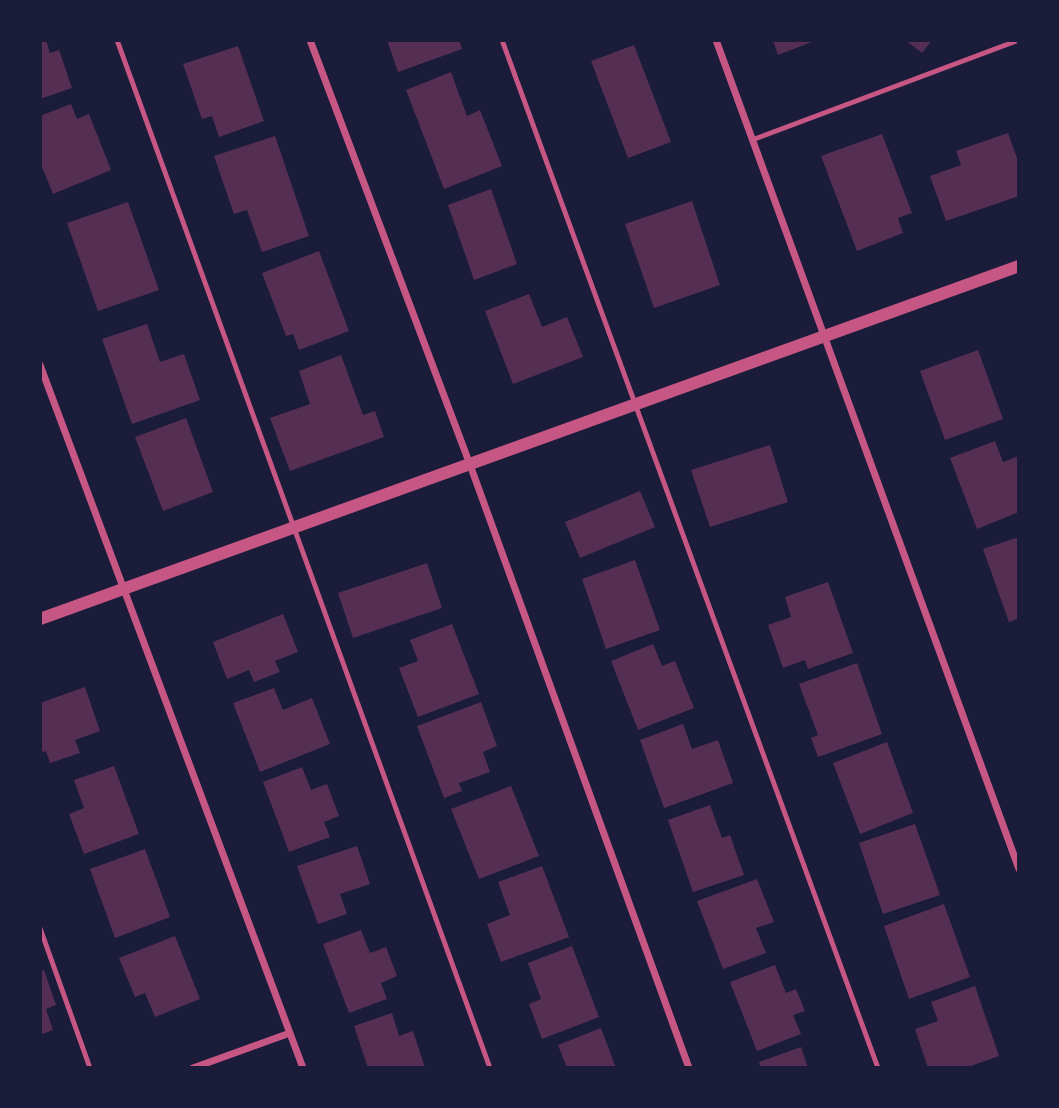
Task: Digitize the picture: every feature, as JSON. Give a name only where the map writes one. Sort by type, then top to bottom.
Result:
[{"type":"street","points":[[310,40],[469,462],[689,1068]]},
{"type":"street","points":[[716,40],[1019,869]]},
{"type":"street","points":[[40,619],[469,462],[1019,266]]},
{"type":"street","points":[[40,365],[303,1068]]},
{"type":"street","points":[[192,1068],[290,1033]]},
{"type":"lane","points":[[117,40],[490,1068]]},
{"type":"lane","points":[[502,40],[878,1068]]},
{"type":"lane","points":[[752,139],[1019,40]]},
{"type":"lane","points":[[40,928],[90,1068]]},
{"type":"building","points":[[40,40],[46,40],[50,53],[59,50],[72,88],[40,99]]},
{"type":"building","points":[[387,40],[459,40],[462,49],[398,72]]},
{"type":"building","points":[[773,40],[817,40],[778,55]]},
{"type":"building","points":[[905,40],[932,40],[922,53]]},
{"type":"building","points":[[634,45],[671,142],[628,158],[591,61]]},
{"type":"building","points":[[238,46],[264,121],[219,137],[212,116],[202,119],[183,64]]},
{"type":"building","points":[[451,72],[467,116],[480,110],[502,166],[444,189],[406,90]]},
{"type":"building","points":[[71,104],[77,119],[89,114],[111,170],[53,194],[40,162],[40,116]]},
{"type":"building","points":[[1008,133],[1019,164],[1019,196],[946,221],[930,176],[961,165],[956,151]]},
{"type":"building","points":[[882,134],[912,213],[898,218],[903,233],[857,251],[821,156]]},
{"type":"building","points":[[275,136],[309,236],[262,252],[247,210],[234,214],[214,156]]},
{"type":"building","points":[[491,189],[517,264],[474,280],[448,205]]},
{"type":"building","points":[[692,201],[720,285],[654,308],[625,224]]},
{"type":"building","points":[[128,202],[159,290],[98,311],[67,223]]},
{"type":"building","points":[[319,251],[349,331],[299,350],[293,334],[286,336],[262,273]]},
{"type":"building","points":[[529,294],[542,327],[567,317],[583,357],[513,384],[485,311]]},
{"type":"building","points":[[147,324],[160,362],[184,354],[200,400],[132,424],[102,339]]},
{"type":"building","points":[[978,350],[1003,419],[945,440],[920,371]]},
{"type":"building","points":[[341,355],[363,415],[375,411],[384,437],[290,471],[270,418],[310,404],[299,371]]},
{"type":"building","points":[[186,418],[213,492],[163,511],[135,437]]},
{"type":"building","points":[[995,441],[1003,462],[1019,456],[1019,512],[977,529],[950,458]]},
{"type":"building","points":[[770,445],[788,502],[710,527],[691,470]]},
{"type":"building","points":[[640,491],[655,527],[580,558],[565,522]]},
{"type":"building","points":[[1019,537],[1019,618],[1009,622],[983,549]]},
{"type":"building","points":[[635,560],[660,630],[606,649],[582,579]]},
{"type":"building","points":[[427,563],[442,608],[353,638],[338,593]]},
{"type":"building","points":[[828,582],[853,653],[808,669],[805,660],[783,668],[768,625],[791,617],[785,597]]},
{"type":"building","points":[[283,614],[298,652],[275,661],[280,672],[254,682],[249,670],[227,679],[213,642]]},
{"type":"building","points":[[452,624],[479,694],[418,717],[399,668],[418,661],[410,640]]},
{"type":"building","points":[[653,644],[662,666],[675,661],[694,708],[638,730],[611,661]]},
{"type":"building","points":[[857,663],[882,734],[818,757],[811,738],[818,735],[799,684]]},
{"type":"building","points":[[85,687],[100,731],[75,740],[80,753],[50,763],[46,751],[40,753],[40,703]]},
{"type":"building","points":[[274,688],[283,710],[312,698],[330,744],[260,772],[233,703]]},
{"type":"building","points":[[481,702],[497,746],[483,752],[490,772],[459,783],[462,791],[444,798],[417,726]]},
{"type":"building","points":[[683,724],[692,749],[718,740],[733,783],[664,808],[640,740]]},
{"type":"building","points":[[887,742],[913,813],[860,834],[833,763]]},
{"type":"building","points":[[114,766],[139,834],[84,854],[69,814],[84,808],[74,780]]},
{"type":"building","points":[[302,767],[311,790],[327,784],[339,816],[324,822],[330,837],[289,852],[263,782]]},
{"type":"building","points":[[511,786],[539,856],[479,879],[451,809]]},
{"type":"building","points":[[710,805],[722,838],[730,835],[744,875],[693,892],[668,820]]},
{"type":"building","points":[[915,824],[940,895],[883,914],[859,843]]},
{"type":"building","points":[[357,846],[370,884],[340,894],[347,914],[318,924],[297,866]]},
{"type":"building","points":[[145,849],[170,917],[115,938],[90,869]]},
{"type":"building","points":[[542,866],[569,937],[501,962],[487,924],[510,915],[498,882]]},
{"type":"building","points":[[757,879],[774,922],[756,928],[766,953],[723,969],[697,901]]},
{"type":"building","points":[[944,904],[970,977],[909,999],[884,926]]},
{"type":"building","points":[[361,930],[370,953],[386,947],[397,976],[381,983],[387,999],[349,1013],[323,944]]},
{"type":"building","points":[[175,936],[200,999],[155,1017],[145,993],[135,997],[119,958]]},
{"type":"building","points":[[572,946],[599,1017],[542,1039],[529,1004],[541,999],[528,963]]},
{"type":"building","points":[[775,965],[786,993],[796,989],[805,1011],[793,1015],[801,1034],[757,1051],[730,982]]},
{"type":"building","points":[[44,970],[56,1005],[46,1009],[53,1030],[40,1035],[40,971]]},
{"type":"building","points":[[975,986],[999,1056],[965,1068],[928,1068],[915,1029],[938,1021],[931,1002]]},
{"type":"building","points":[[392,1013],[399,1036],[413,1031],[425,1068],[368,1068],[354,1026]]},
{"type":"building","points":[[601,1028],[616,1068],[567,1068],[558,1045]]},
{"type":"building","points":[[801,1047],[808,1068],[761,1068],[759,1062]]}]
